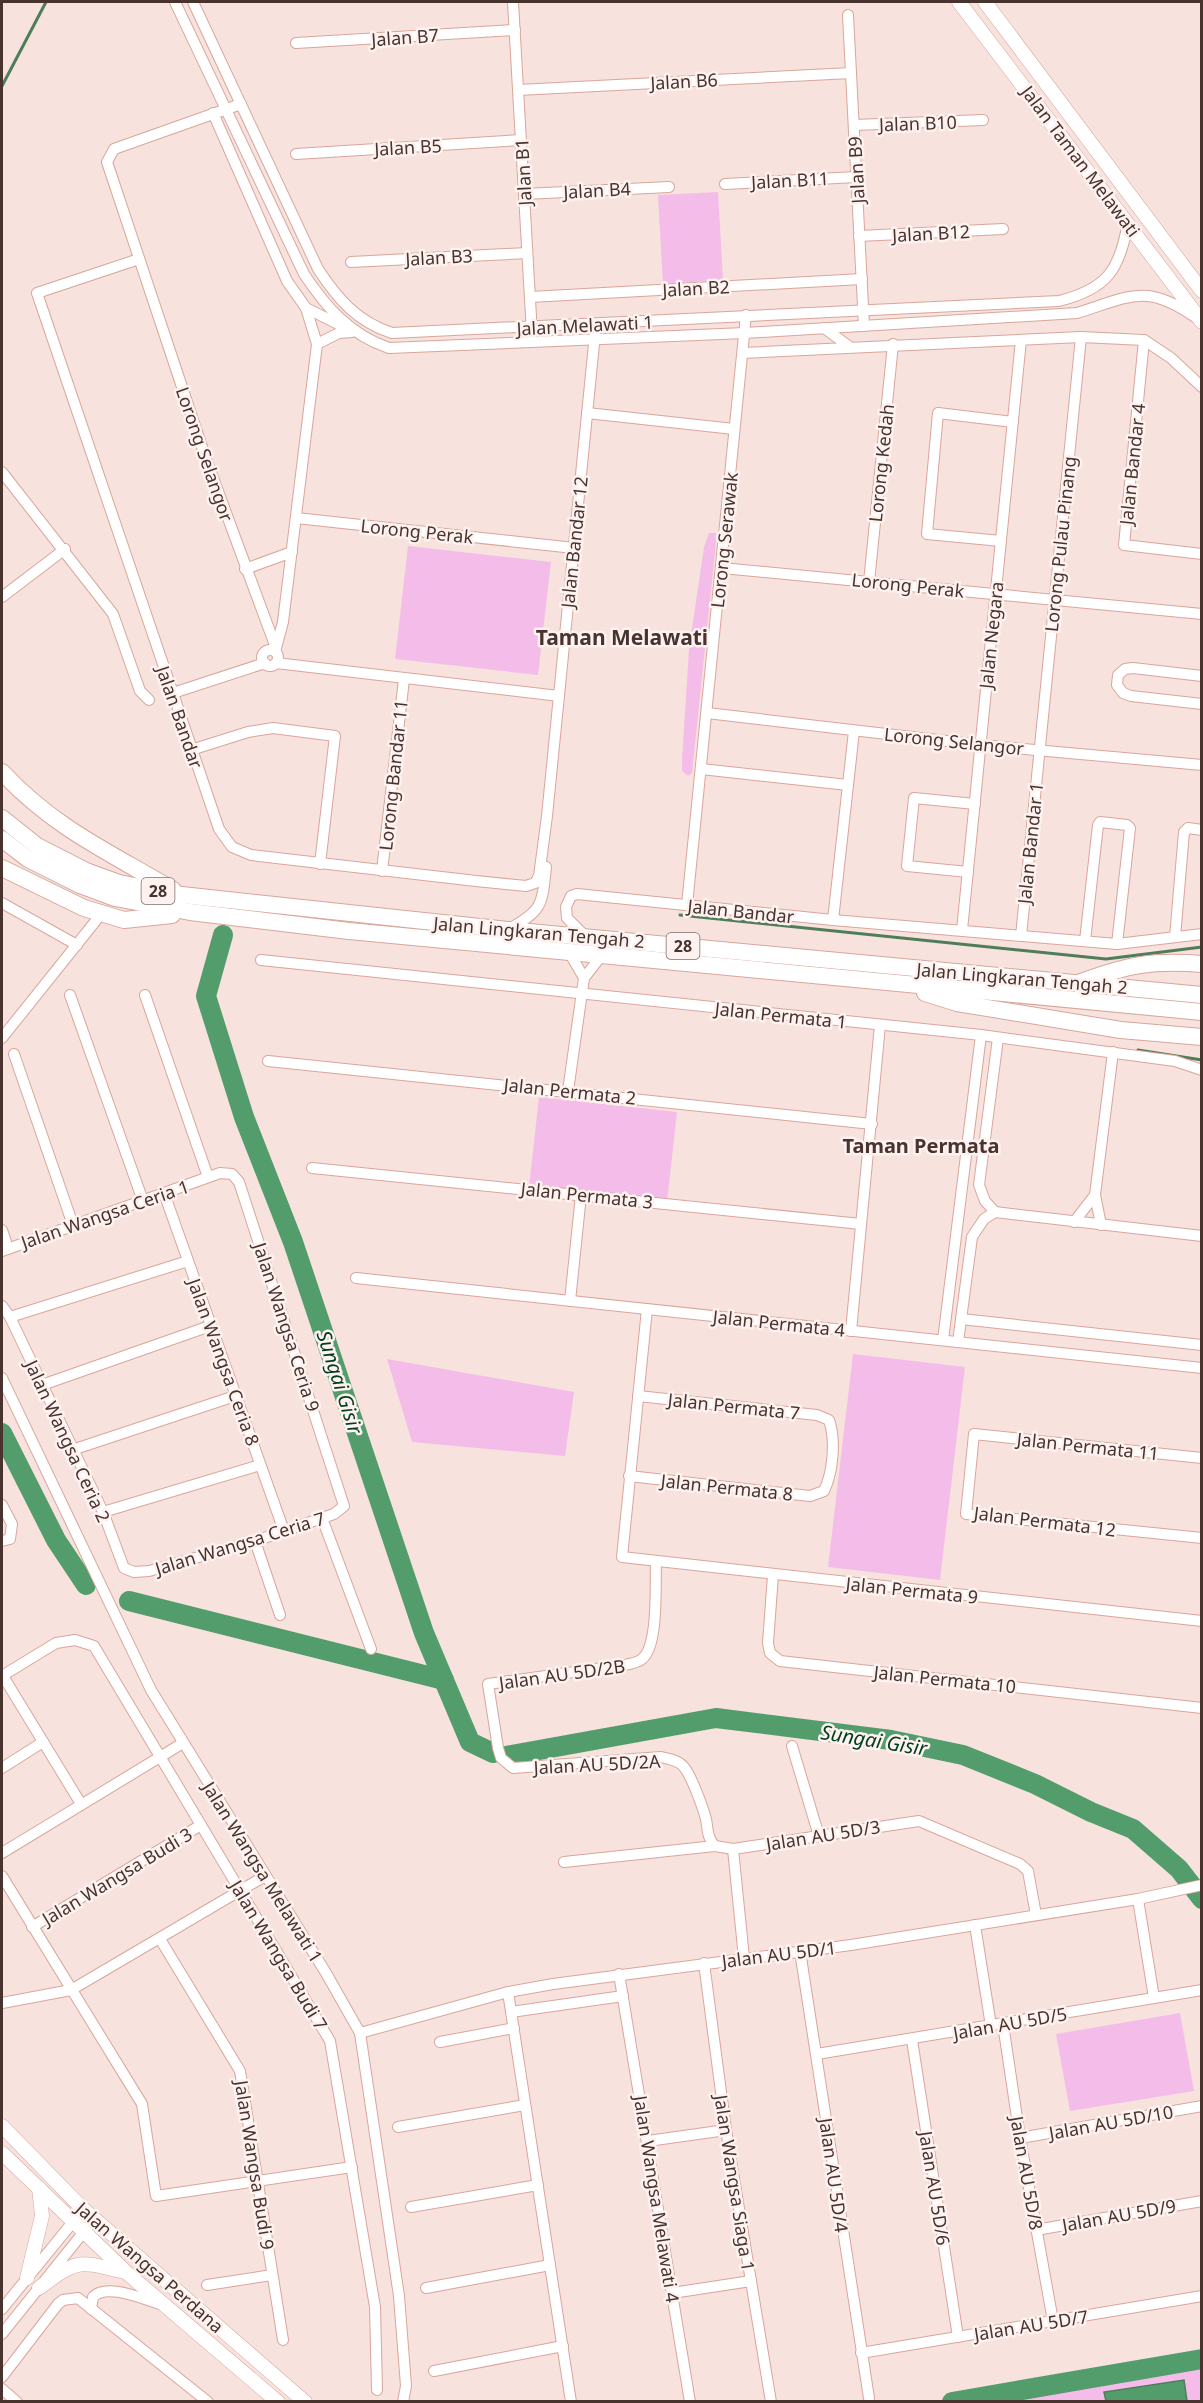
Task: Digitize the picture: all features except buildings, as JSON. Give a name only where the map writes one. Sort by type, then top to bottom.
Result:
[{"type":"highway","points":[[2,772],[8,783],[48,817],[81,839],[182,895]]},
{"type":"highway","name":"Jalan Lingkaran Tengah 2","points":[[2,818],[37,846],[86,871],[120,883],[182,895],[508,930],[1202,995]]},
{"type":"highway","name":"Jalan Lingkaran Tengah 2","points":[[2,839],[28,859],[81,885],[115,898],[190,912],[569,952],[1202,1012]]},
{"type":"highway","points":[[2,868],[47,892],[124,920],[190,912]]},
{"type":"highway","points":[[1078,983],[1125,966],[1163,962],[1200,964]]},
{"type":"highway","points":[[898,984],[957,1004],[1121,1030],[1202,1037]]},
{"type":"main road","name":"Jalan Taman Melawati","points":[[959,2],[1128,222],[1201,322]]},
{"type":"main road","name":"Jalan Taman Melawati","points":[[985,2],[1202,291]]},
{"type":"main road","name":"Jalan Wangsa Perdana","points":[[2,2126],[83,2209],[305,2402]]},
{"type":"main road","name":"Jalan Wangsa Perdana","points":[[2,2153],[127,2272],[278,2402]]},
{"type":"main road","points":[[27,2278],[42,2216],[39,2188]]},
{"type":"main road","points":[[39,2288],[69,2266],[86,2263],[127,2272]]},
{"type":"street","name":"Jalan Melawati 1","points":[[175,2],[304,274],[325,303],[354,332],[369,342],[389,348],[864,326],[1077,313],[1128,297],[1149,295],[1170,300],[1201,322]]},
{"type":"street","name":"Jalan Melawati 1","points":[[194,2],[318,269],[335,293],[361,319],[392,333],[531,328],[1059,300],[1093,289],[1118,265],[1123,252],[1128,222]]},
{"type":"street","name":"Jalan B1","points":[[513,2],[532,343]]},
{"type":"street","name":"Jalan B9","points":[[848,15],[864,326]]},
{"type":"street","name":"Jalan B7","points":[[296,43],[514,30]]},
{"type":"street","name":"Jalan B6","points":[[518,90],[851,73]]},
{"type":"street","points":[[173,693],[264,663],[272,665],[283,622],[296,518],[316,344],[306,308],[287,281],[213,113],[241,104]]},
{"type":"street","name":"Lorong Selangor","points":[[213,113],[114,149],[108,156],[107,162],[276,654]]},
{"type":"street","name":"Jalan B10","points":[[854,125],[983,120]]},
{"type":"street","name":"Jalan B5","points":[[296,154],[521,140]]},
{"type":"street","name":"Jalan B11","points":[[724,183],[856,177]]},
{"type":"street","name":"Jalan B4","points":[[524,194],[669,187]]},
{"type":"street","points":[[261,222],[268,199]]},
{"type":"street","name":"Jalan B12","points":[[859,237],[1003,229]]},
{"type":"street","name":"Jalan B3","points":[[351,262],[527,253]]},
{"type":"street","name":"Jalan Bandar","points":[[139,259],[37,293],[219,828],[232,847],[251,855],[382,871],[531,884]]},
{"type":"street","name":"Jalan B2","points":[[530,297],[862,279]]},
{"type":"street","points":[[306,308],[354,332]]},
{"type":"street","name":"Lorong Serawak","points":[[687,905],[746,315]]},
{"type":"street","name":"Jalan Bandar 12","points":[[547,816],[596,324]]},
{"type":"street","points":[[824,328],[850,347]]},
{"type":"street","points":[[316,344],[339,333],[354,332]]},
{"type":"street","points":[[743,353],[1081,338],[1144,340],[1172,358],[1202,387]]},
{"type":"street","name":"Lorong Pulau Pinang","points":[[1039,750],[1081,338]]},
{"type":"street","name":"Jalan Negara","points":[[962,930],[1021,340]]},
{"type":"street","name":"Jalan Bandar 4","points":[[1144,340],[1124,545],[1202,554]]},
{"type":"street","name":"Lorong Kedah","points":[[869,582],[893,345]]},
{"type":"street","points":[[587,413],[734,429]]},
{"type":"street","points":[[1001,541],[927,534],[938,413],[1013,422]]},
{"type":"street","points":[[2,472],[114,614],[140,691],[149,700]]},
{"type":"street","name":"Lorong Perak","points":[[296,518],[574,548]]},
{"type":"street","points":[[2,597],[64,549]]},
{"type":"street","points":[[245,569],[292,552]]},
{"type":"street","name":"Lorong Perak","points":[[722,568],[1202,614]]},
{"type":"street","points":[[276,654],[404,679],[559,696]]},
{"type":"street","points":[[1202,676],[1133,668],[1125,669],[1119,675],[1117,685],[1123,693],[1131,696],[1202,704]]},
{"type":"street","name":"Lorong Bandar 11","points":[[382,871],[404,679]]},
{"type":"street","name":"Lorong Selangor","points":[[707,713],[981,745],[1202,765]]},
{"type":"street","points":[[191,750],[248,732],[273,728],[335,736],[320,864]]},
{"type":"street","points":[[833,920],[854,730]]},
{"type":"street","name":"Jalan Bandar 1","points":[[1021,936],[1039,750]]},
{"type":"street","points":[[701,769],[848,785]]},
{"type":"street","points":[[968,872],[907,866],[910,832],[914,798],[975,804]]},
{"type":"street","points":[[539,904],[531,884],[539,876],[547,816]]},
{"type":"street","points":[[508,930],[534,914],[543,893],[549,839],[547,816]]},
{"type":"street","points":[[1085,941],[1098,825],[1101,822],[1127,825],[1130,828],[1117,944]]},
{"type":"street","points":[[1175,937],[1184,832],[1188,828],[1202,830]]},
{"type":"street","name":"Jalan Bandar","points":[[586,937],[567,918],[566,907],[571,896],[577,894],[833,920],[1117,944],[1202,934]]},
{"type":"street","points":[[2,903],[76,945]]},
{"type":"street","points":[[2,1038],[102,913]]},
{"type":"street","points":[[569,952],[584,978]]},
{"type":"street","points":[[568,1091],[584,978],[602,955]]},
{"type":"street","name":"Jalan Permata 1","points":[[261,960],[981,1035],[1175,1060],[1202,1070]]},
{"type":"street","points":[[70,995],[143,1201]]},
{"type":"street","points":[[145,995],[208,1177]]},
{"type":"street","points":[[851,1331],[880,1025]]},
{"type":"street","points":[[943,1340],[981,1035]]},
{"type":"street","points":[[995,1212],[984,1201],[979,1185],[999,1038]]},
{"type":"street","points":[[1101,1225],[1095,1196],[1113,1052]]},
{"type":"street","points":[[14,1054],[73,1225]]},
{"type":"street","name":"Jalan Permata 2","points":[[268,1061],[872,1124]]},
{"type":"street","name":"Jalan Permata 3","points":[[312,1168],[861,1224]]},
{"type":"street","name":"Jalan Wangsa Ceria 9","points":[[208,1177],[220,1173],[232,1174],[239,1182],[344,1506]]},
{"type":"street","name":"Jalan Wangsa Ceria 1","points":[[5,1249],[208,1177]]},
{"type":"street","name":"Jalan Wangsa Ceria 8","points":[[164,1193],[284,1531]]},
{"type":"street","points":[[570,1301],[581,1195]]},
{"type":"street","points":[[1074,1222],[1095,1196]]},
{"type":"street","points":[[958,1342],[972,1237],[984,1218],[995,1212],[1202,1236]]},
{"type":"street","points":[[2,1230],[5,1249]]},
{"type":"street","points":[[10,1317],[188,1261]]},
{"type":"street","name":"Jalan Permata 4","points":[[356,1278],[1202,1368]]},
{"type":"street","name":"Jalan Wangsa Ceria 2","points":[[2,1306],[10,1317],[103,1512],[124,1568],[134,1572]]},
{"type":"street","points":[[629,1476],[646,1309]]},
{"type":"street","points":[[961,1319],[1202,1345]]},
{"type":"street","points":[[42,1385],[210,1326]]},
{"type":"street","name":"Jalan Wangsa Melawati 1","points":[[2,1378],[151,1690],[326,1973],[360,2033],[399,2296],[406,2386],[403,2402]]},
{"type":"street","points":[[72,1450],[235,1396]]},
{"type":"street","name":"Jalan Permata 7","points":[[638,1396],[817,1415],[829,1420],[833,1432],[828,1482],[824,1491]]},
{"type":"street","name":"Jalan Permata 11","points":[[974,1434],[1202,1458]]},
{"type":"street","name":"Jalan Permata 12","points":[[974,1434],[966,1514],[1202,1538]]},
{"type":"street","points":[[103,1512],[260,1465]]},
{"type":"street","name":"Jalan Permata 8","points":[[629,1476],[810,1496],[824,1491]]},
{"type":"street","name":"Jalan Permata 9","points":[[629,1476],[622,1557],[1202,1621]]},
{"type":"street","points":[[2,1505],[12,1524],[10,1539],[2,1541]]},
{"type":"street","name":"Jalan Wangsa Ceria 7","points":[[134,1572],[148,1571],[255,1541],[334,1514],[344,1506]]},
{"type":"street","points":[[322,1518],[371,1648]]},
{"type":"street","points":[[255,1541],[280,1615]]},
{"type":"street","name":"Jalan AU 5D/2B","points":[[488,1684],[624,1665],[644,1659],[650,1649],[653,1635],[656,1562]]},
{"type":"street","name":"Jalan Permata 10","points":[[773,1575],[768,1643],[770,1653],[780,1661],[1202,1708]]},
{"type":"street","name":"Jalan Wangsa Budi 7","points":[[2,1676],[56,1643],[75,1640],[94,1646],[330,2041],[375,2307],[377,2390]]},
{"type":"street","points":[[2,1676],[81,1804]]},
{"type":"street","name":"Jalan AU 5D/2A","points":[[488,1684],[498,1748],[507,1765],[523,1768],[661,1757],[675,1761],[683,1766],[687,1774],[703,1810],[710,1841],[715,1846]]},
{"type":"street","points":[[2,1767],[43,1742]]},
{"type":"street","points":[[2,1853],[183,1743]]},
{"type":"street","points":[[792,1746],[819,1836]]},
{"type":"street","name":"Jalan AU 5D/3","points":[[564,1862],[715,1846],[733,1850],[919,1821],[1020,1864],[1028,1871],[1036,1915]]},
{"type":"street","name":"Jalan Wangsa Budi 3","points":[[32,1927],[201,1825]]},
{"type":"street","points":[[733,1850],[744,1958]]},
{"type":"street","points":[[2,1876],[142,2104],[156,2196],[352,2167]]},
{"type":"street","points":[[2,2003],[71,1990],[265,1876]]},
{"type":"street","name":"Jalan AU 5D/1","points":[[360,2033],[508,1992],[1036,1915],[1138,1899],[1202,1885]]},
{"type":"street","points":[[1138,1899],[1154,1998]]},
{"type":"street","points":[[975,1924],[991,2026]]},
{"type":"street","name":"Jalan Wangsa Budi 9","points":[[160,1939],[240,2071],[283,2340]]},
{"type":"street","name":"Jalan AU 5D/4","points":[[800,1951],[869,2398]]},
{"type":"street","name":"Jalan Wangsa Siaga 1","points":[[704,1963],[726,2130],[771,2402]]},
{"type":"street","name":"Jalan Wangsa Melawati 4","points":[[619,1974],[690,2402]]},
{"type":"street","name":"Jalan AU 5D/5","points":[[817,2054],[1202,1990]]},
{"type":"street","points":[[508,1992],[571,2402]]},
{"type":"street","points":[[511,2012],[623,1996]]},
{"type":"street","name":"Jalan AU 5D/8","points":[[1003,2024],[1020,2138],[1053,2321]]},
{"type":"street","points":[[440,2042],[514,2028]]},
{"type":"street","name":"Jalan AU 5D/6","points":[[912,2040],[958,2337]]},
{"type":"street","points":[[398,2127],[525,2104]]},
{"type":"street","name":"Jalan AU 5D/10","points":[[1020,2138],[1202,2106]]},
{"type":"street","points":[[648,2141],[726,2130]]},
{"type":"street","points":[[411,2207],[538,2186]]},
{"type":"street","name":"Jalan AU 5D/9","points":[[1036,2230],[1202,2201]]},
{"type":"street","points":[[2,2309],[83,2209]]},
{"type":"street","points":[[2,2334],[94,2219]]},
{"type":"street","points":[[426,2288],[550,2265]]},
{"type":"street","points":[[207,2285],[272,2275]]},
{"type":"street","points":[[672,2293],[751,2281]]},
{"type":"street","points":[[92,2309],[93,2297],[104,2290],[116,2291],[170,2307]]},
{"type":"street","name":"Jalan AU 5D/7","points":[[861,2353],[1202,2296]]},
{"type":"street","points":[[2,2377],[63,2300],[78,2298],[208,2402]]},
{"type":"street","points":[[434,2371],[563,2346]]},
{"type":"shaded area","points":[[718,192],[723,280],[663,284],[658,195]]},
{"type":"shaded area","points":[[709,533],[717,533],[692,773],[688,776],[682,771],[682,760],[689,649],[704,547]]},
{"type":"shaded area","points":[[408,546],[551,562],[538,675],[395,659]]},
{"type":"shaded area","points":[[539,1097],[677,1112],[667,1202],[529,1187]]},
{"type":"shaded area","points":[[853,1354],[965,1367],[940,1580],[828,1567]]},
{"type":"shaded area","points":[[387,1359],[574,1392],[565,1456],[412,1442]]},
{"type":"shaded area","points":[[1180,2013],[1194,2091],[1070,2111],[1056,2034]]},
{"type":"shaded area","points":[[1201,2368],[1201,2401],[990,2401]]},
{"type":"shaded area","points":[[1184,2380],[1187,2401],[1106,2401],[1104,2392]]},
{"type":"waterway","points":[[2,86],[46,2]]},
{"type":"waterway","points":[[680,915],[1106,959],[1202,947]]},
{"type":"waterway","name":"Sungai Gisir","points":[[223,935],[206,996],[244,1117],[293,1242],[424,1633],[470,1742],[493,1753]]},
{"type":"waterway","points":[[1138,1050],[1202,1060]]},
{"type":"waterway","points":[[2,1433],[56,1540],[86,1585]]},
{"type":"waterway","points":[[129,1601],[444,1680]]},
{"type":"waterway","name":"Sungai Gisir","points":[[506,1756],[716,1718],[891,1740],[963,1755],[1035,1784],[1091,1812],[1133,1829],[1179,1869],[1202,1899]]},
{"type":"waterway","points":[[952,2402],[1202,2359]]},
{"type":"district","name":"Taman Melawati","points":[[622,637]]},
{"type":"district","name":"Taman Permata","points":[[921,1145]]}]
